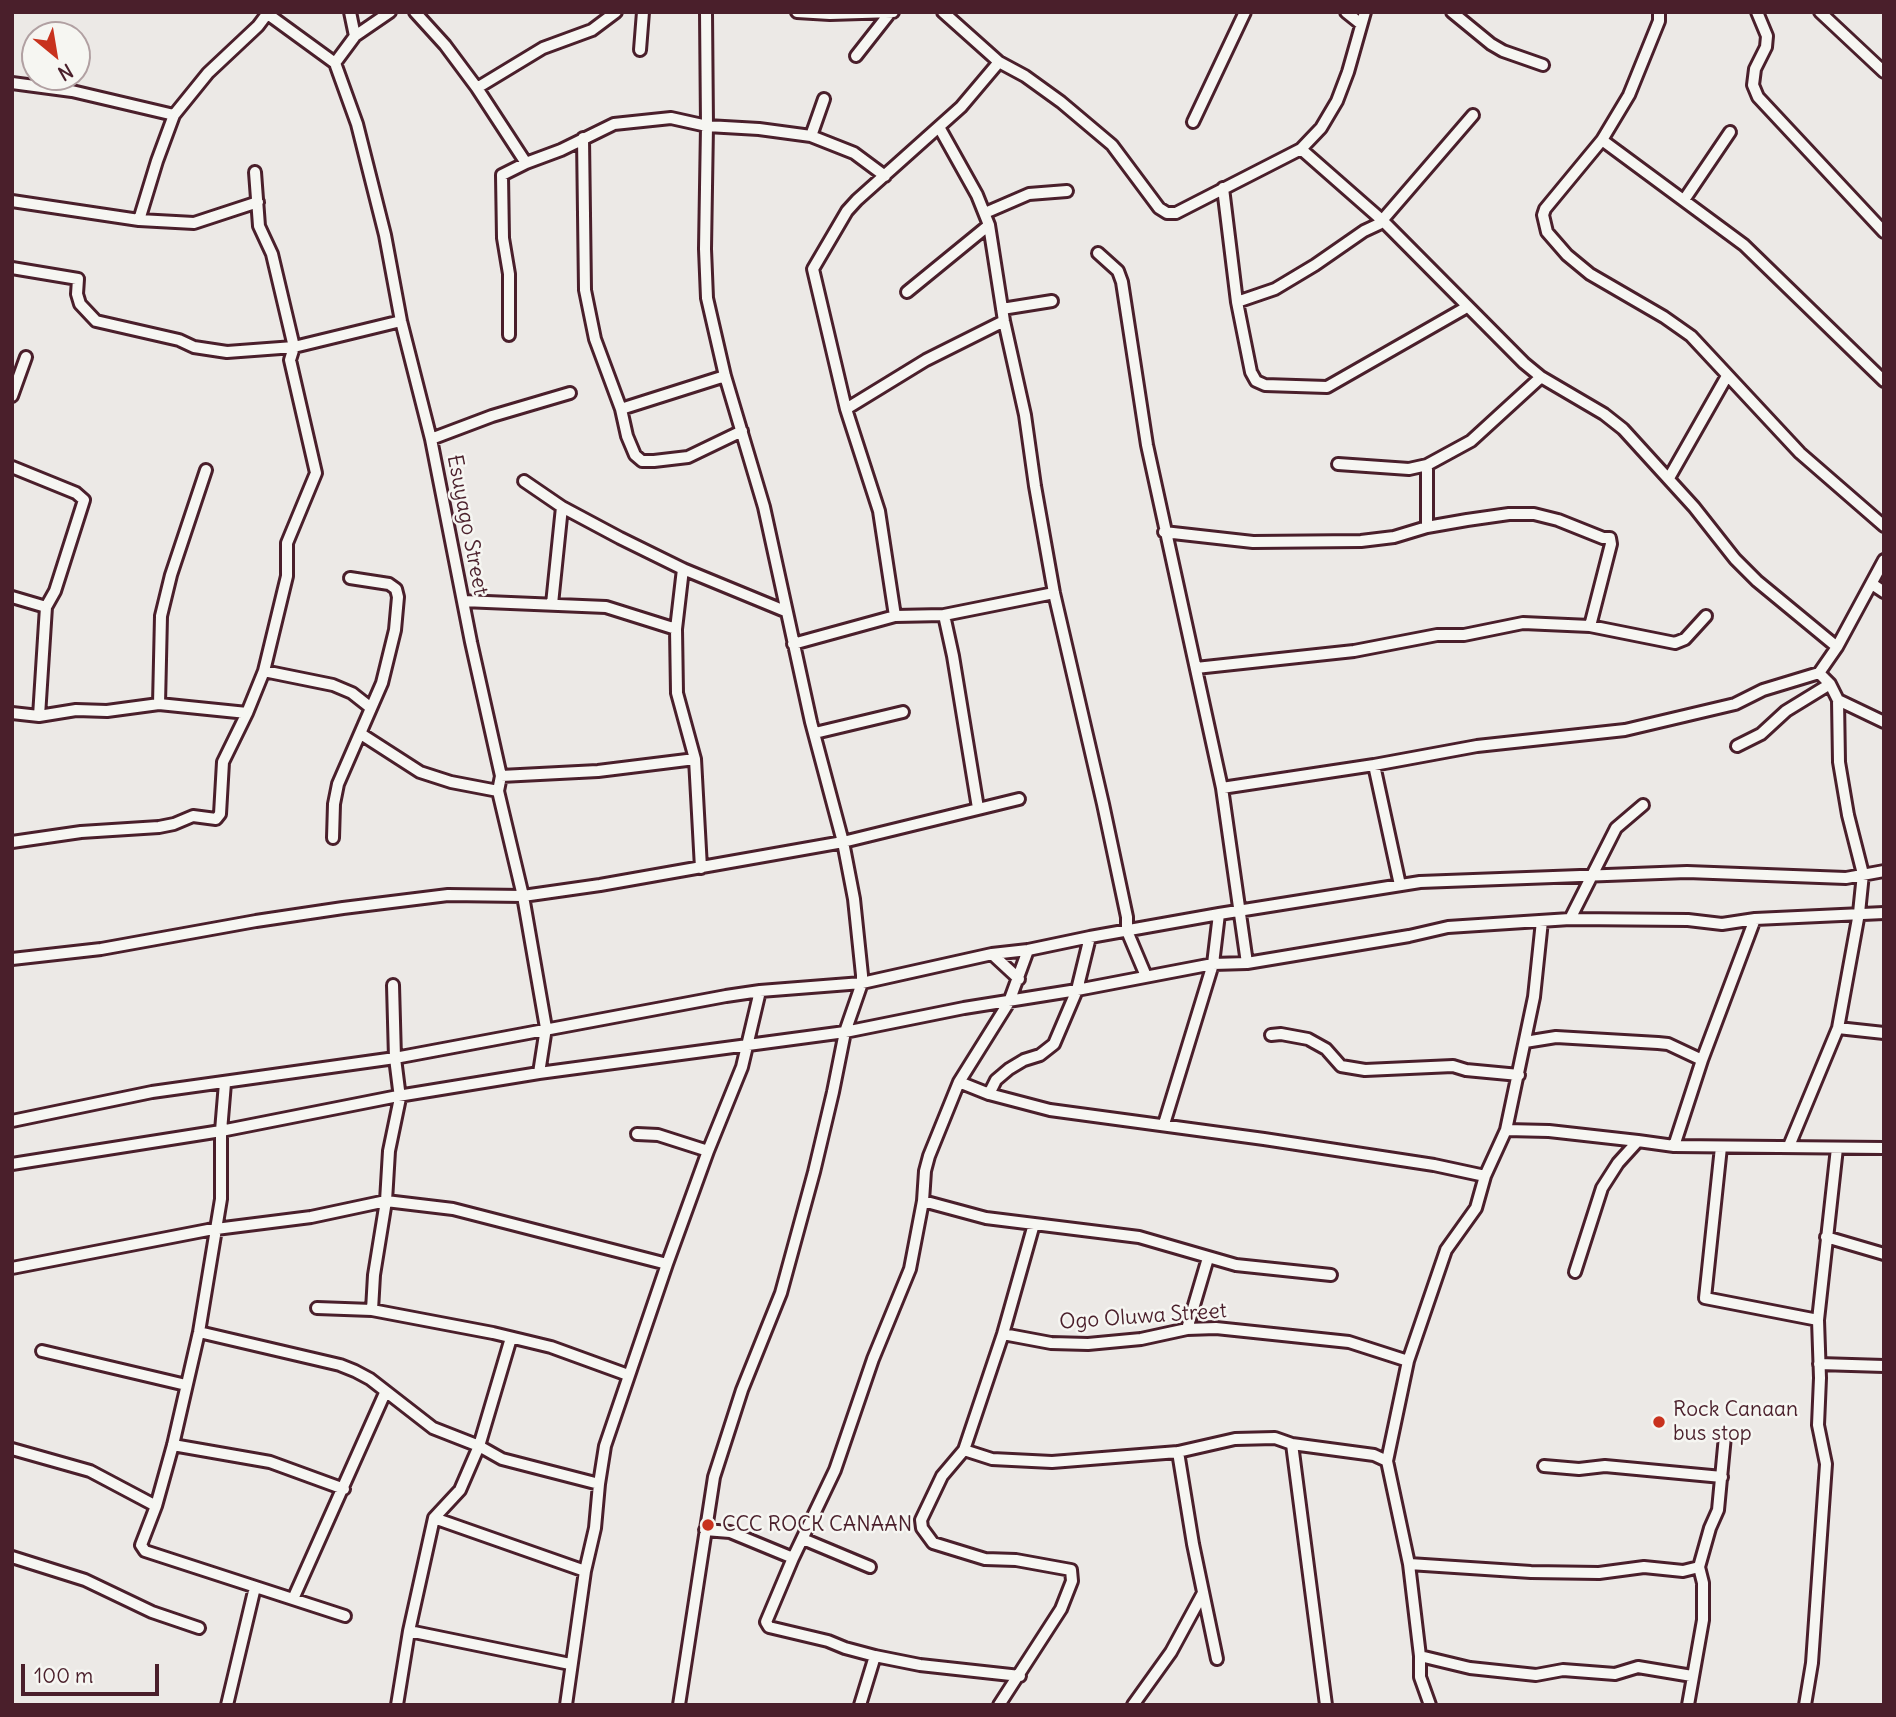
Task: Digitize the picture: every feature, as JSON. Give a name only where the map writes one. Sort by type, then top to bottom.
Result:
[{"type":"street","points":[[350,12],[355,36]]},
{"type":"street","points":[[139,220],[174,115],[208,73],[258,26],[266,13],[335,63],[355,36],[390,12]]},
{"type":"street","points":[[415,12],[445,45],[477,88],[526,163]]},
{"type":"street","points":[[477,88],[542,48],[592,30],[616,12]]},
{"type":"street","points":[[640,50],[643,12]]},
{"type":"street","points":[[679,1705],[714,1477],[742,1390],[781,1293],[814,1172],[845,1032],[862,984],[862,964],[844,842],[785,611],[764,507],[725,376],[707,298],[706,12]]},
{"type":"street","points":[[797,12],[891,13]]},
{"type":"street","points":[[1193,122],[1245,12]]},
{"type":"street","points":[[1346,12],[1361,24]]},
{"type":"street","points":[[947,13],[999,62],[1025,76],[1061,102],[1112,145],[1159,208],[1167,213],[1176,213],[1301,149],[1321,128],[1337,101],[1348,72],[1365,12]]},
{"type":"street","points":[[1452,12],[1503,51],[1543,65]]},
{"type":"street","points":[[1659,12],[1659,20],[1629,95],[1602,141],[1545,209],[1543,215],[1547,232],[1567,256],[1590,274],[1691,336],[1800,453],[1884,526]]},
{"type":"street","points":[[1756,12],[1767,36],[1766,47],[1755,68],[1753,85],[1758,97],[1884,232]]},
{"type":"street","points":[[1820,12],[1884,72]]},
{"type":"street","points":[[856,56],[891,13]]},
{"type":"street","points":[[895,616],[879,511],[846,409],[813,269],[847,211],[961,107],[999,62]]},
{"type":"street","name":"Esuyago Street","points":[[335,63],[357,124],[385,235],[401,321],[431,439],[501,776],[498,791],[523,896],[546,1028],[539,1073]]},
{"type":"street","points":[[12,83],[72,91],[174,115]]},
{"type":"street","points":[[811,136],[824,99]]},
{"type":"street","points":[[1237,302],[1275,289],[1383,221],[1473,115]]},
{"type":"street","points":[[509,335],[509,274],[503,238],[502,175],[614,124],[671,118],[707,126],[811,136],[854,153],[886,176]]},
{"type":"street","points":[[939,127],[989,225],[1003,315],[1024,408],[1054,593],[1103,804],[1127,931],[1146,976]]},
{"type":"street","points":[[1684,200],[1730,132]]},
{"type":"street","points":[[583,138],[585,290],[595,339],[635,454],[642,460],[688,457],[742,431]]},
{"type":"street","points":[[1602,141],[1744,245],[1884,381]]},
{"type":"street","points":[[1301,149],[1383,221],[1516,356],[1541,377],[1614,421],[1669,478],[1757,582],[1837,647]]},
{"type":"street","points":[[12,842],[81,832],[159,827],[194,816],[216,819],[220,814],[223,762],[264,671],[287,576],[287,543],[316,473],[290,360],[293,347],[272,254],[259,226],[255,172]]},
{"type":"street","points":[[1223,188],[1237,302],[1251,372],[1256,381],[1265,385],[1322,388],[1466,307]]},
{"type":"street","points":[[985,213],[1029,194],[1067,191]]},
{"type":"street","points":[[12,201],[139,220],[194,223],[258,202]]},
{"type":"street","points":[[907,292],[989,225]]},
{"type":"street","points":[[1098,253],[1118,271],[1122,282],[1147,445],[1222,788],[1247,963]]},
{"type":"street","points":[[12,268],[78,279],[77,294],[80,304],[96,321],[179,340],[194,347],[227,352],[293,347],[401,321]]},
{"type":"street","points":[[846,409],[1003,315],[1052,301]]},
{"type":"street","points":[[12,396],[26,357]]},
{"type":"street","points":[[621,409],[725,376]]},
{"type":"street","points":[[1669,478],[1727,376]]},
{"type":"street","points":[[1338,464],[1409,469],[1427,465],[1471,441],[1541,377]]},
{"type":"street","points":[[431,439],[492,416],[570,393]]},
{"type":"street","points":[[1427,465],[1427,527]]},
{"type":"street","points":[[12,467],[76,493],[83,500],[55,591],[46,607],[39,716]]},
{"type":"street","points":[[159,704],[160,616],[206,470]]},
{"type":"street","points":[[524,481],[562,507],[683,569],[785,611]]},
{"type":"street","points":[[552,604],[562,507]]},
{"type":"street","points":[[1164,531],[1254,542],[1361,541],[1509,514],[1534,514],[1609,538],[1611,544],[1590,626]]},
{"type":"street","points":[[1222,788],[1477,746],[1625,730],[1735,704],[1763,691],[1819,673],[1837,647],[1884,560]]},
{"type":"street","points":[[683,569],[676,629],[677,692],[695,759],[701,868]]},
{"type":"street","points":[[333,838],[334,804],[338,784],[382,683],[395,630],[398,597],[396,589],[389,584],[350,578]]},
{"type":"street","points":[[1872,584],[1884,592]]},
{"type":"street","points":[[793,644],[895,616],[944,615],[1054,593]]},
{"type":"street","points":[[12,597],[46,607]]},
{"type":"street","points":[[463,601],[606,607],[676,629]]},
{"type":"street","points":[[944,615],[978,808]]},
{"type":"street","points":[[1196,668],[1354,651],[1437,635],[1464,635],[1523,623],[1590,626],[1675,643],[1685,639],[1706,616]]},
{"type":"street","points":[[264,671],[333,685],[352,693],[371,708]]},
{"type":"street","points":[[1788,1146],[1838,1028],[1859,913],[1863,874],[1848,815],[1839,762],[1838,700],[1830,684],[1819,673]]},
{"type":"street","points":[[1737,746],[1761,734],[1786,711],[1830,684]]},
{"type":"street","points":[[1838,700],[1884,722]]},
{"type":"street","points":[[12,713],[39,716],[76,710],[107,711],[159,704],[247,713]]},
{"type":"street","points":[[815,733],[903,712]]},
{"type":"street","points":[[361,734],[420,772],[451,782],[498,791]]},
{"type":"street","points":[[501,776],[598,771],[695,759]]},
{"type":"street","points":[[1374,765],[1400,885]]},
{"type":"street","points":[[12,959],[101,949],[256,921],[448,895],[523,896],[701,868],[844,842],[1019,799]]},
{"type":"street","points":[[1570,919],[1616,828],[1643,805]]},
{"type":"street","points":[[12,1121],[152,1092],[395,1058],[546,1028],[760,991],[862,984],[992,954],[1400,885],[1592,874],[1687,872],[1834,878],[1884,872]]},
{"type":"street","points":[[12,1164],[221,1131],[398,1096],[539,1073],[845,1032],[1213,964],[1247,963],[1448,927],[1570,919],[1688,920],[1722,924],[1755,919],[1884,913]]},
{"type":"street","points":[[1164,1124],[1213,964],[1219,914]]},
{"type":"street","points":[[1675,1146],[1702,1060],[1755,919]]},
{"type":"street","points":[[1430,1705],[1420,1677],[1409,1564],[1387,1461],[1408,1361],[1446,1250],[1476,1208],[1485,1176],[1506,1130],[1534,997],[1542,921]]},
{"type":"street","points":[[989,1094],[996,1080],[1009,1069],[1024,1060],[1041,1055],[1054,1044],[1077,990],[1090,937]]},
{"type":"street","points":[[1020,1676],[920,1665],[875,1656],[769,1627],[766,1622],[835,1470],[873,1359],[910,1269],[927,1164],[959,1082],[1009,1002],[1028,950]]},
{"type":"street","points":[[992,954],[1019,979]]},
{"type":"street","points":[[372,1310],[373,1275],[386,1201],[389,1151],[398,1096],[393,985]]},
{"type":"street","points":[[566,1705],[584,1570],[595,1528],[605,1447],[667,1264],[748,1046],[760,991]]},
{"type":"street","points":[[1838,1028],[1884,1033]]},
{"type":"street","points":[[1271,1035],[1308,1039],[1326,1049],[1341,1066],[1365,1070],[1453,1066],[1466,1070],[1518,1075]]},
{"type":"street","points":[[1525,1042],[1556,1037],[1668,1044],[1702,1060]]},
{"type":"street","points":[[959,1082],[989,1094],[1050,1110],[1121,1121],[1164,1124],[1434,1165],[1485,1176]]},
{"type":"street","points":[[225,1083],[217,1229],[198,1338],[173,1445],[156,1506],[141,1545],[145,1551],[345,1616]]},
{"type":"street","points":[[1506,1130],[1549,1131],[1675,1146],[1884,1148]]},
{"type":"street","points":[[637,1134],[658,1135],[708,1151]]},
{"type":"street","points":[[1575,1272],[1602,1188],[1618,1163],[1638,1140]]},
{"type":"street","points":[[1721,1147],[1705,1298],[1818,1320]]},
{"type":"street","points":[[1805,1705],[1812,1663],[1826,1464],[1818,1424],[1818,1320],[1838,1148]]},
{"type":"street","points":[[12,1268],[217,1229],[311,1217],[386,1201],[453,1209],[667,1264]]},
{"type":"street","points":[[923,1201],[986,1218],[1139,1237],[1236,1265],[1331,1275]]},
{"type":"street","points":[[999,1705],[1061,1609],[1072,1581],[1071,1570],[1016,1560],[985,1559],[933,1543],[922,1528],[923,1513],[942,1476],[964,1450],[1003,1334],[1034,1224]]},
{"type":"street","points":[[1826,1237],[1884,1254]]},
{"type":"street","points":[[1186,1329],[1208,1258]]},
{"type":"street","points":[[317,1308],[372,1310],[511,1338],[551,1347],[628,1375]]},
{"type":"street","name":"Ogo Oluwa Street","points":[[1003,1334],[1051,1343],[1088,1344],[1141,1339],[1186,1329],[1237,1329],[1349,1342],[1408,1361]]},
{"type":"street","points":[[198,1338],[211,1335],[340,1365],[370,1379],[433,1428],[480,1446],[502,1459],[599,1484]]},
{"type":"street","points":[[397,1705],[409,1632],[434,1518],[460,1490],[480,1446],[511,1338]]},
{"type":"street","points":[[42,1351],[186,1385]]},
{"type":"street","points":[[1819,1364],[1884,1366]]},
{"type":"street","points":[[293,1599],[385,1392]]},
{"type":"street","points":[[1688,1705],[1703,1620],[1703,1583],[1699,1566],[1718,1510],[1725,1436]]},
{"type":"street","points":[[964,1450],[992,1459],[1052,1462],[1178,1452],[1234,1439],[1275,1438],[1292,1444],[1374,1455],[1387,1461]]},
{"type":"street","points":[[1292,1444],[1326,1705]]},
{"type":"street","points":[[173,1445],[270,1462],[344,1489]]},
{"type":"street","points":[[12,1448],[90,1471],[156,1506]]},
{"type":"street","points":[[1178,1452],[1217,1659]]},
{"type":"street","points":[[1544,1466],[1579,1469],[1605,1466],[1723,1477]]},
{"type":"street","points":[[434,1518],[584,1570]]},
{"type":"street","points":[[705,1531],[730,1532],[793,1558]]},
{"type":"street","points":[[803,1539],[870,1567]]},
{"type":"street","points":[[12,1557],[85,1580],[152,1612],[200,1628]]},
{"type":"street","points":[[1409,1564],[1531,1572],[1599,1573],[1644,1567],[1683,1571],[1699,1566]]},
{"type":"street","points":[[1683,1571],[1703,1583]]},
{"type":"street","points":[[227,1705],[255,1587]]},
{"type":"street","points":[[1133,1705],[1171,1652],[1203,1593]]},
{"type":"street","points":[[409,1632],[570,1664]]},
{"type":"street","points":[[860,1705],[875,1656]]},
{"type":"street","points":[[1420,1656],[1470,1668],[1536,1675],[1563,1670],[1615,1674],[1638,1667],[1692,1676]]},
{"type":"place","name":"Rock Canaan bus stop","points":[[1659,1422]]},
{"type":"place","name":"CCC ROCK CANAAN","points":[[708,1525]]}]
